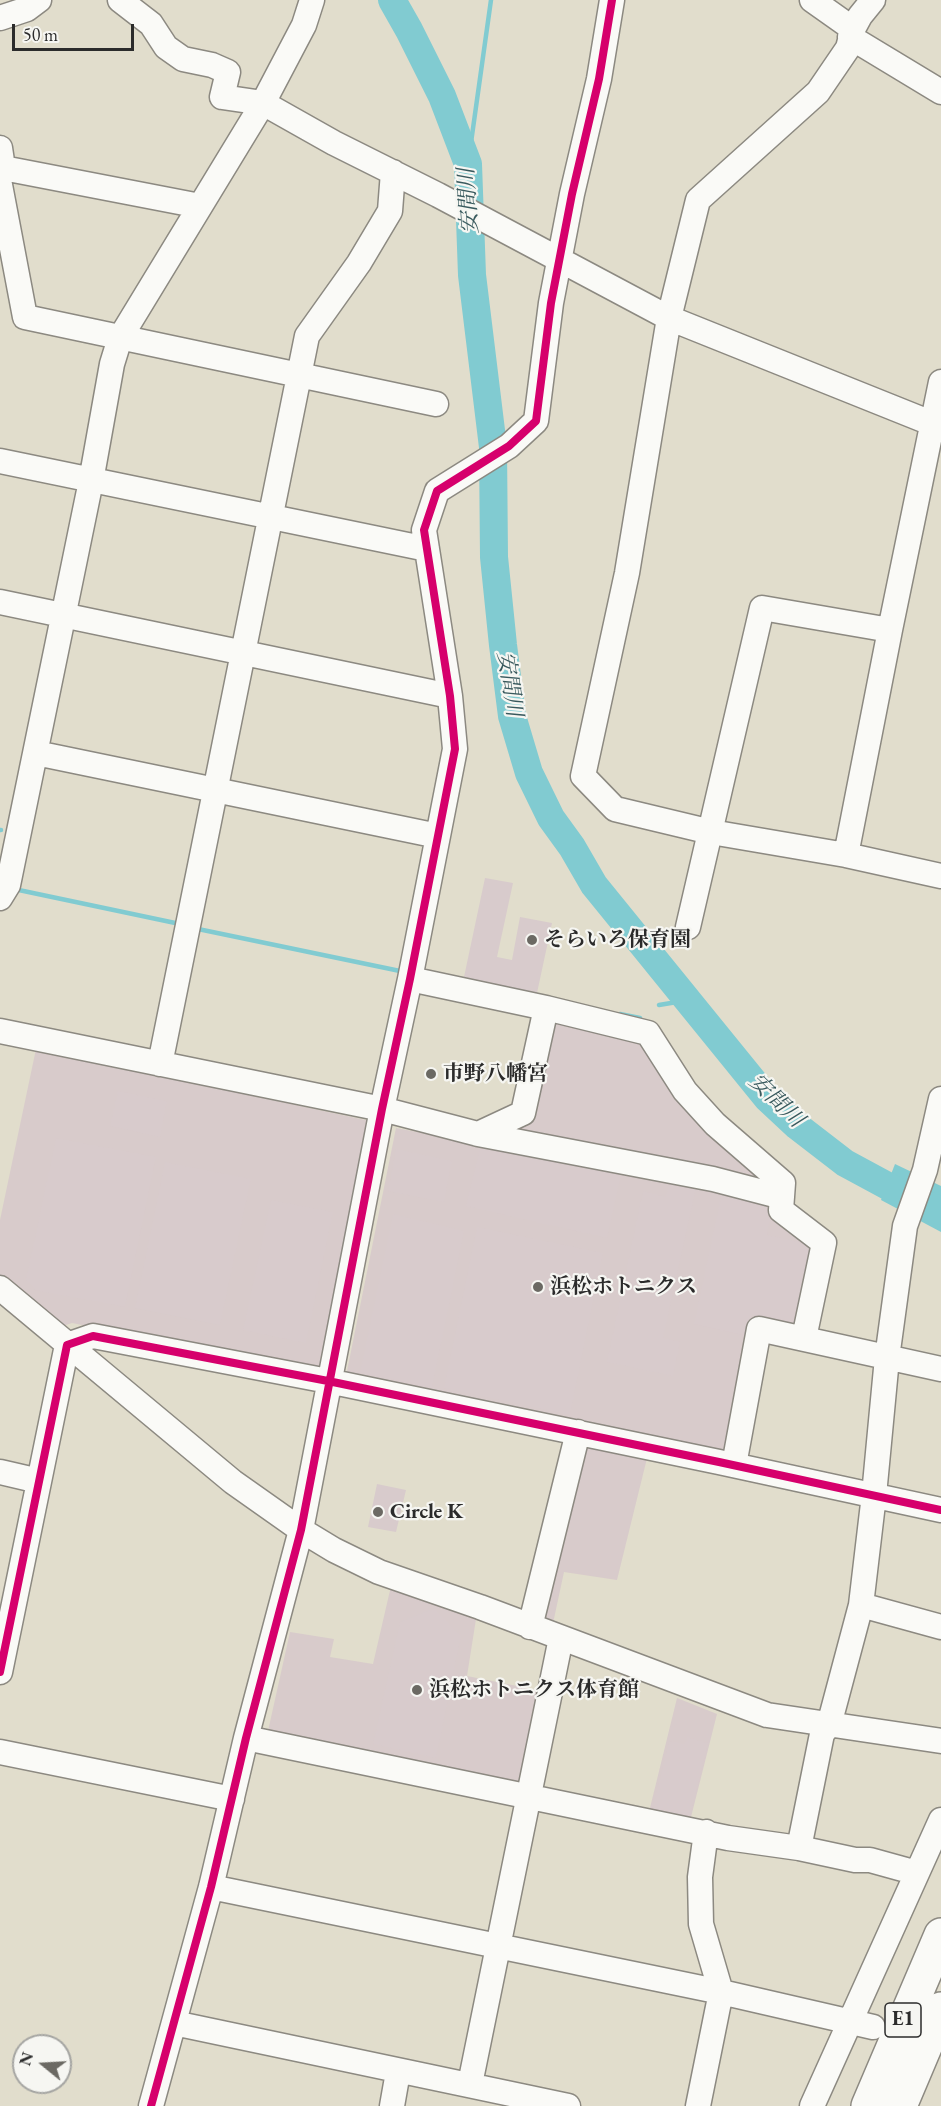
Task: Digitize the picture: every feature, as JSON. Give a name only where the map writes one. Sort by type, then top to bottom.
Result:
[{"type":"highway","name":"E1","points":[[868,2106],[941,1935]]},
{"type":"highway","name":"E1","points":[[900,2106],[941,2009]]},
{"type":"street","points":[[0,18],[27,9],[39,0]]},
{"type":"street","points":[[120,0],[151,24],[166,47],[183,59],[212,65],[228,72],[222,97],[263,103],[334,143],[438,195],[669,318],[937,425]]},
{"type":"street","points":[[0,898],[8,885],[91,480],[112,364],[120,338],[263,103],[304,25],[312,0]]},
{"type":"street","points":[[151,2106],[211,1887],[246,1738],[301,1530],[328,1380],[455,749],[450,696],[424,530],[437,491],[509,446],[536,421],[551,303],[599,79],[612,0]]},
{"type":"street","points":[[812,0],[851,33],[941,92]]},
{"type":"street","points":[[873,0],[860,16],[851,33],[848,48],[818,92],[698,200],[669,318],[627,573],[583,776],[615,809],[711,832],[846,855],[941,876]]},
{"type":"street","points":[[200,206],[1,170],[25,317],[436,404]]},
{"type":"street","points":[[160,1064],[307,336],[359,263],[390,212],[393,172]]},
{"type":"street","points":[[846,855],[890,630],[937,425],[941,382]]},
{"type":"street","points":[[0,461],[427,549]]},
{"type":"street","points":[[0,602],[244,651],[450,696]]},
{"type":"street","points":[[688,927],[762,608],[890,630]]},
{"type":"street","points":[[36,753],[438,836]]},
{"type":"street","points":[[410,979],[546,1008],[648,1033],[693,1099],[723,1131],[783,1183],[781,1210],[824,1243],[804,1338]]},
{"type":"street","points":[[478,1134],[523,1113],[546,1008]]},
{"type":"street","points":[[0,1031],[382,1110],[478,1134],[713,1179],[782,1197]]},
{"type":"street","points":[[799,1848],[822,1734],[829,1725],[861,1605],[887,1358],[906,1223],[925,1170],[941,1100]]},
{"type":"street","points":[[0,1288],[233,1482],[301,1530],[334,1550],[379,1572],[480,1607],[766,1714],[941,1741]]},
{"type":"street","points":[[734,1465],[759,1329],[941,1369]]},
{"type":"street","points":[[67,1345],[93,1336],[328,1380],[941,1510]]},
{"type":"street","points":[[0,1672],[67,1345]]},
{"type":"street","points":[[530,1627],[578,1432]]},
{"type":"street","points":[[0,1472],[39,1481]]},
{"type":"street","points":[[861,1605],[941,1627]]},
{"type":"street","points":[[470,2084],[561,1638]]},
{"type":"street","points":[[246,1738],[706,1832],[855,1860],[870,1860],[917,1873]]},
{"type":"street","points":[[0,1752],[232,1799]]},
{"type":"street","points":[[812,2106],[862,2024],[917,1873],[941,1820]]},
{"type":"street","points":[[698,2106],[721,1992],[701,1924],[700,1877],[706,1832]]},
{"type":"street","points":[[211,1887],[721,1992],[862,2024]]},
{"type":"street","points":[[174,2023],[568,2106]]},
{"type":"street","points":[[392,2106],[398,2072]]},
{"type":"shaded area","points":[[551,1020],[642,1038],[778,1186],[817,1244],[799,1331],[756,1324],[726,1457],[651,1442],[617,1580],[564,1572],[552,1628],[525,1619],[574,1424],[346,1376],[396,1128],[475,1143],[533,1114]]},
{"type":"shaded area","points":[[36,1049],[370,1121],[320,1372],[72,1323],[63,1326],[0,1276],[0,1220]]},
{"type":"shaded area","points":[[391,1586],[476,1619],[467,1676],[547,1692],[526,1789],[268,1731],[290,1632],[334,1639],[330,1657],[373,1664]]},
{"type":"shaded area","points":[[677,1698],[717,1714],[689,1825],[648,1816]]},
{"type":"water","points":[[895,1164],[941,1186],[941,1232],[881,1200]]},
{"type":"building","name":"そらいろ保育園","points":[[485,878],[513,883],[497,957],[512,960],[520,917],[552,923],[537,993],[464,977]]},
{"type":"building","points":[[118,1091],[167,1101],[160,1137],[110,1126]]},
{"type":"building","points":[[56,1138],[156,1157],[125,1307],[35,1290],[26,1280]]},
{"type":"building","points":[[481,1146],[621,1175],[607,1238],[466,1206]]},
{"type":"building","points":[[396,1149],[452,1161],[444,1202],[388,1191]]},
{"type":"building","points":[[165,1162],[251,1179],[220,1325],[135,1308]]},
{"type":"building","points":[[669,1181],[696,1188],[663,1338],[680,1342],[673,1376],[607,1362],[643,1191],[666,1197]]},
{"type":"building","points":[[722,1192],[773,1203],[767,1235],[813,1245],[795,1323],[752,1315],[747,1336],[694,1324]]},
{"type":"building","points":[[271,1200],[333,1212],[306,1343],[243,1330]]},
{"type":"building","points":[[393,1214],[464,1231],[432,1388],[360,1373]]},
{"type":"building","points":[[477,1227],[603,1253],[570,1415],[444,1388]]},
{"type":"building","points":[[377,1484],[406,1490],[396,1532],[368,1527]]},
{"type":"building","name":"浜松ホトニクス体育館","points":[[435,1608],[461,1636],[436,1758],[373,1744],[400,1622]]},
{"type":"building","points":[[687,1737],[708,1743],[689,1821],[652,1811],[669,1741],[685,1744]]},
{"type":"waterway","name":"安間川","points":[[392,0],[442,96],[468,164],[472,275],[493,447],[494,557],[512,716],[529,773],[551,818],[572,847],[594,885],[767,1098],[797,1126],[845,1163],[908,1197],[941,1211]]},
{"type":"waterway","points":[[468,164],[491,0]]},
{"type":"waterway","points":[[14,889],[180,924]]},
{"type":"waterway","points":[[198,929],[400,971]]},
{"type":"waterway","points":[[659,1005],[689,1000]]},
{"type":"waterway","points":[[620,1014],[640,1018]]},
{"type":"cycle path","points":[[151,2106],[211,1887],[246,1738],[301,1530],[382,1109],[455,749],[450,696],[424,530],[437,491],[509,446],[536,421],[551,303],[572,194],[599,79],[612,0]]},
{"type":"cycle path","points":[[0,1672],[67,1345],[93,1336],[328,1381],[941,1510]]},
{"type":"place","name":"そらいろ保育園","points":[[532,940]]},
{"type":"place","name":"市野八幡宮","points":[[431,1074]]},
{"type":"place","name":"浜松ホトニクス","points":[[538,1287]]},
{"type":"place","name":"Circle K","points":[[378,1512]]},
{"type":"place","name":"浜松ホトニクス体育館","points":[[417,1690]]}]
